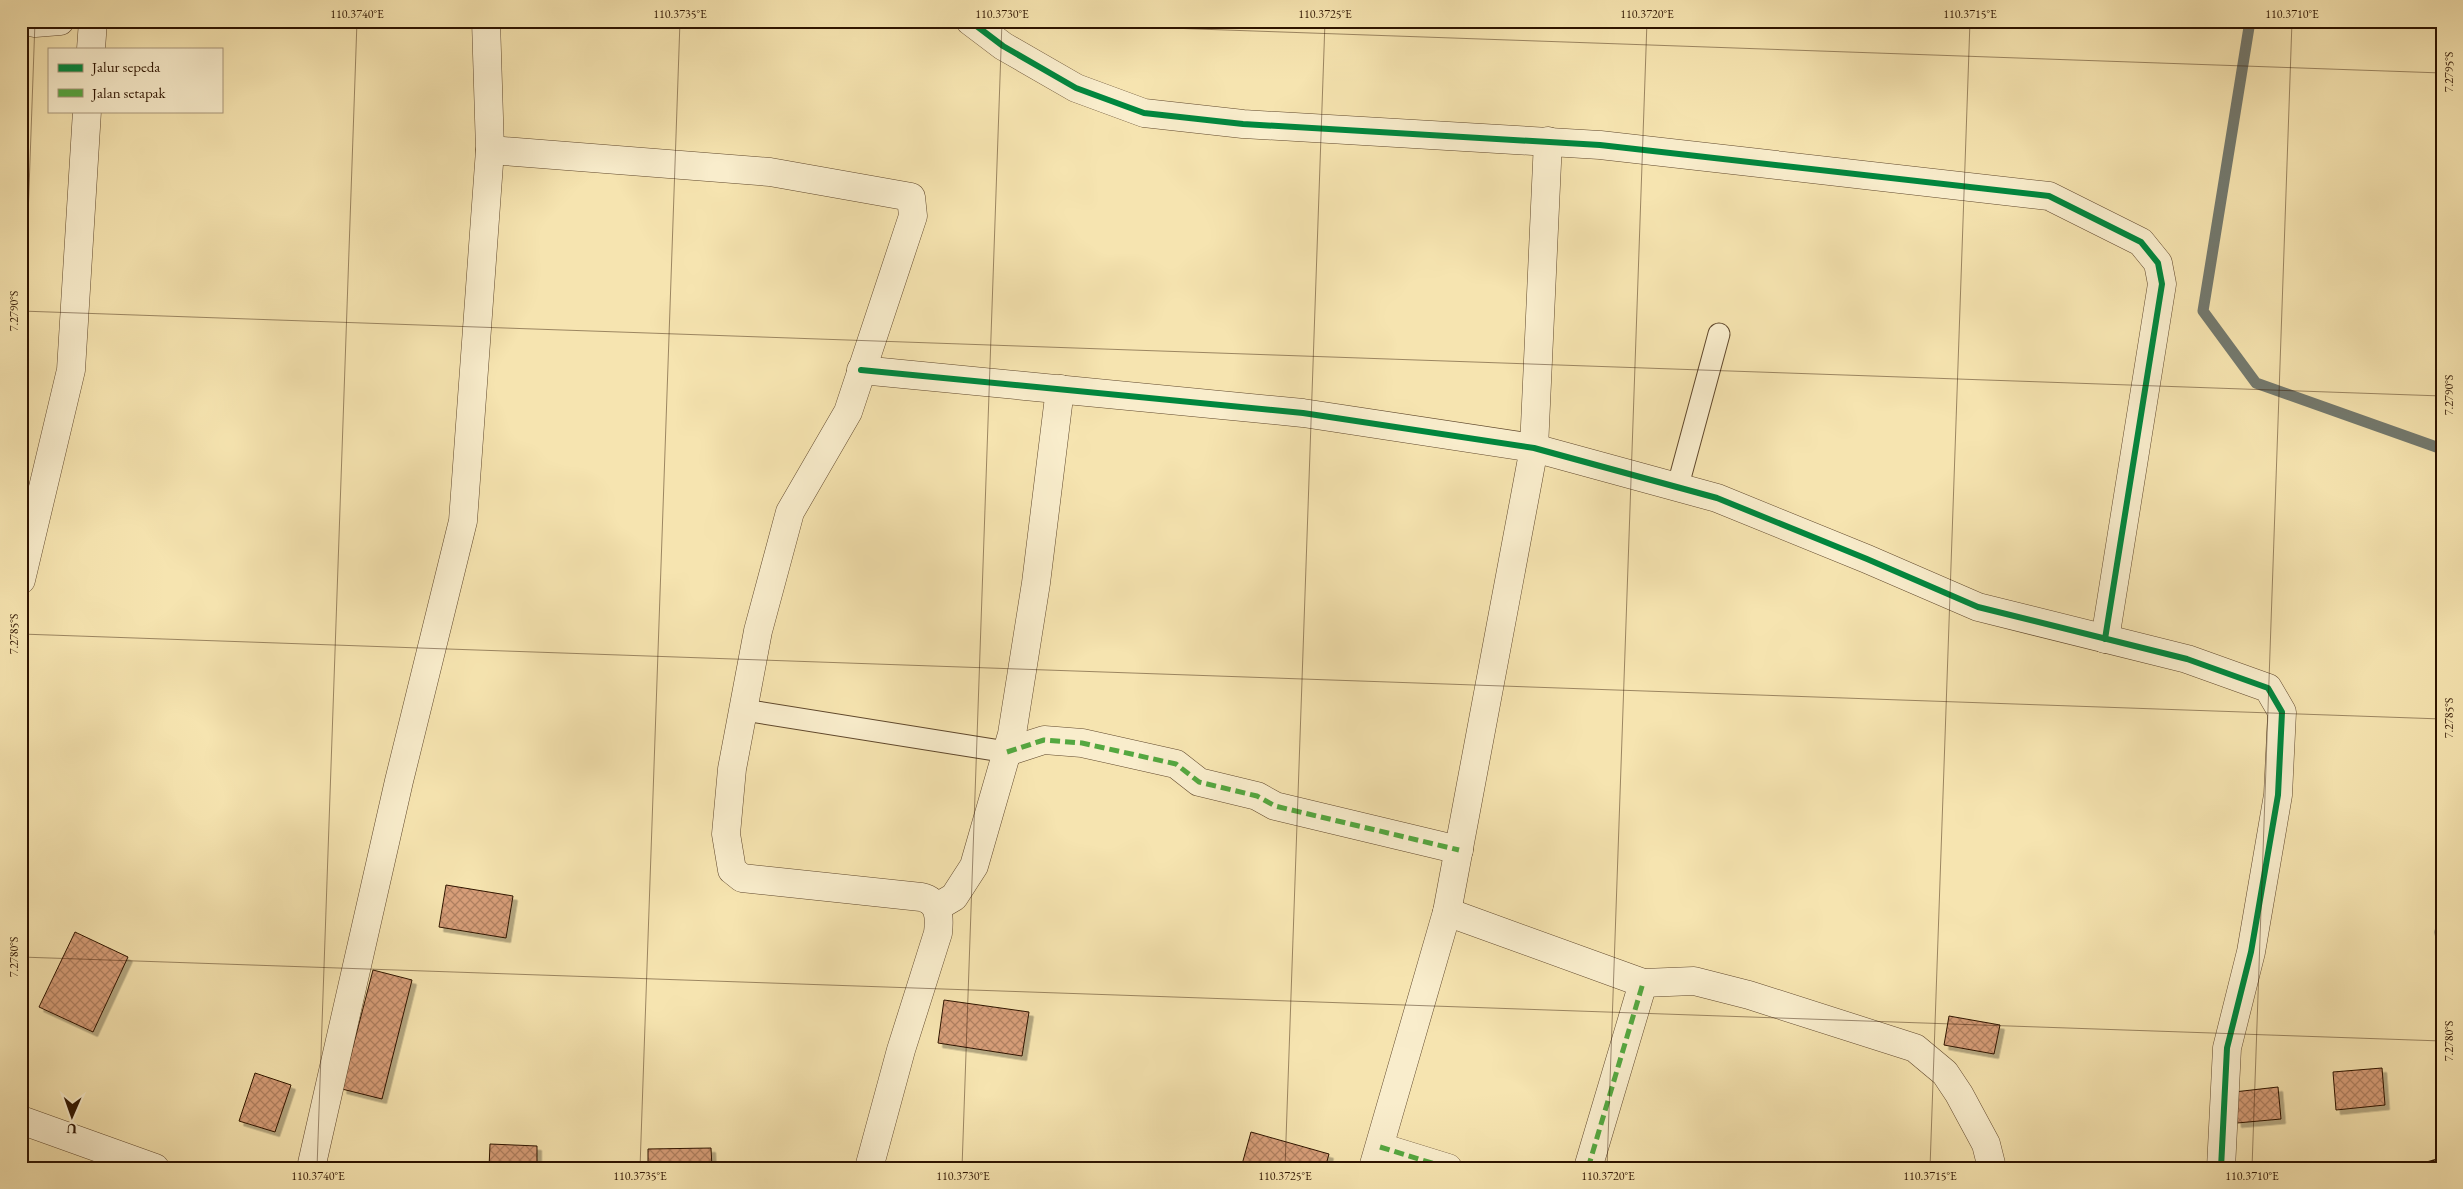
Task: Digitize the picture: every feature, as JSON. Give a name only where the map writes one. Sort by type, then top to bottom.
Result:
[{"type":"street","points":[[25,21],[35,24],[60,21]]},
{"type":"street","points":[[91,48],[93,21]]},
{"type":"street","points":[[311,1168],[399,781],[462,521],[490,150],[486,21]]},
{"type":"street","points":[[970,21],[1003,46],[1076,88],[1144,113],[1243,124],[1600,145],[2049,196],[2141,242],[2158,263],[2162,284],[2105,639]]},
{"type":"street","points":[[21,580],[71,370],[87,112]]},
{"type":"street","points":[[1448,1168],[1377,1157],[1447,912],[1534,448],[1548,141]]},
{"type":"street","points":[[490,150],[770,172],[911,198],[913,216],[848,412],[790,512],[758,631],[732,769],[726,834],[732,870],[742,878],[921,897],[930,899],[937,907],[940,918],[938,933],[901,1050],[869,1168]]},
{"type":"street","points":[[861,370],[1303,413],[1534,448],[1678,489],[1717,498],[1867,559],[1978,607],[2188,659],[2268,688],[2282,712],[2278,795],[2251,952],[2228,1048],[2221,1168]]},
{"type":"street","points":[[937,907],[954,897],[974,866],[1012,734],[1036,583],[1060,389]]},
{"type":"street","points":[[1006,752],[1044,740],[1082,743],[1176,764],[1199,782],[1257,796],[1275,806],[1459,850]]},
{"type":"street","points":[[1447,912],[1643,983],[1694,980],[1749,995],[1915,1048],[1945,1073],[1960,1094],[1986,1144],[1992,1168]]},
{"type":"street","points":[[1588,1168],[1643,983]]},
{"type":"street","points":[[21,1120],[155,1168]]},
{"type":"lane","points":[[1678,489],[1719,334]]},
{"type":"lane","points":[[744,710],[1006,752]]},
{"type":"building","points":[[446,885],[513,896],[506,938],[439,927]]},
{"type":"building","points":[[75,932],[128,957],[93,1032],[39,1007]]},
{"type":"building","points":[[373,970],[412,980],[382,1099],[342,1089]]},
{"type":"building","points":[[944,1000],[1029,1012],[1022,1056],[938,1043]]},
{"type":"building","points":[[1949,1016],[2000,1025],[1994,1054],[1944,1045]]},
{"type":"building","points":[[2382,1068],[2385,1105],[2336,1110],[2333,1072]]},
{"type":"building","points":[[255,1073],[291,1085],[275,1132],[239,1121]]},
{"type":"building","points":[[2278,1087],[2281,1119],[2237,1123],[2234,1092]]},
{"type":"building","points":[[1251,1132],[1329,1154],[1325,1168],[1241,1168]]},
{"type":"building","points":[[490,1144],[537,1146],[537,1168],[489,1168]]},
{"type":"building","points":[[711,1148],[712,1168],[648,1168],[648,1149]]},
{"type":"building","points":[[2091,1164],[2168,1167],[2091,1168]]},
{"type":"waterway","points":[[2250,21],[2203,311],[2256,383],[2442,449]]},
{"type":"waterway","points":[[2442,922],[2440,932],[2442,947]]},
{"type":"railway","points":[[2414,1168],[2442,1160]]},
{"type":"marked path","points":[[1007,752],[1044,740],[1082,743],[1176,764],[1199,782],[1257,796],[1275,806],[1459,850]]},
{"type":"marked path","points":[[1588,1168],[1643,983]]},
{"type":"marked path","points":[[1380,1147],[1448,1168]]},
{"type":"cycle path","points":[[970,21],[1003,46],[1076,88],[1144,113],[1243,124],[1600,145],[2049,196],[2141,242],[2158,263],[2162,284],[2105,639]]},
{"type":"cycle path","points":[[861,370],[1303,413],[1534,448],[1717,498],[1867,559],[1978,607],[2187,659],[2268,688],[2282,712],[2278,795],[2251,952],[2227,1048],[2221,1168]]}]
